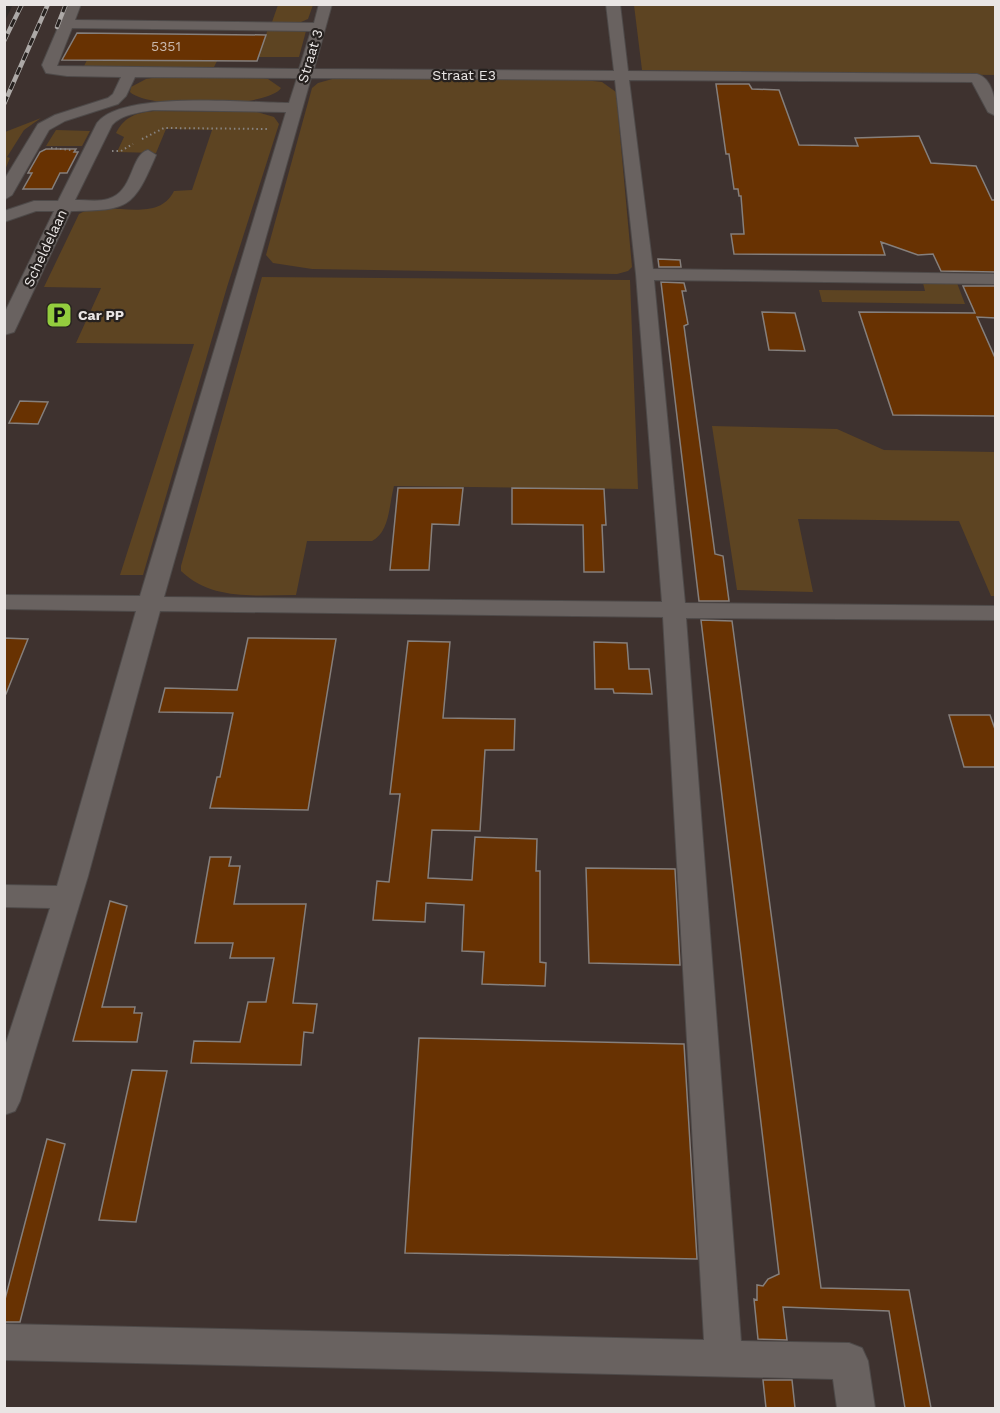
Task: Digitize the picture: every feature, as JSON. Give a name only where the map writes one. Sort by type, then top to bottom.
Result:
[{"type":"lane","points":[[75,4],[67,24],[319,27]]},
{"type":"lane","name":"Straat 3","points":[[4,1101],[67,897],[182,488],[293,108],[326,4]]},
{"type":"lane","points":[[613,4],[645,274],[674,610],[724,1358]]},
{"type":"lane","name":"Straat E3","points":[[67,24],[49,65],[51,70],[130,73],[976,78],[996,112]]},
{"type":"lane","points":[[4,195],[43,127],[60,118],[105,105],[119,96],[130,73]]},
{"type":"lane","points":[[119,96],[130,103],[153,106],[293,108]]},
{"type":"lane","name":"Scheldelaan","points":[[4,329],[7,328],[105,123],[111,117],[128,110],[153,106]]},
{"type":"lane","points":[[4,217],[34,206],[108,205],[120,202],[128,197],[148,155]]},
{"type":"lane","points":[[645,274],[996,279]]},
{"type":"lane","points":[[4,602],[996,613]]},
{"type":"lane","points":[[4,896],[67,897]]},
{"type":"lane","points":[[4,1342],[849,1361],[856,1408]]},
{"type":"shaded area","points":[[13,4],[995,5],[995,1408],[5,1408],[4,23]]},
{"type":"shaded area","points":[[278,4],[313,5],[308,19],[301,22],[272,22]]},
{"type":"shaded area","points":[[634,5],[995,5],[995,75],[642,70]]},
{"type":"shaded area","points":[[268,29],[306,31],[299,57],[258,57]]},
{"type":"shaded area","points":[[87,60],[217,61],[214,67],[206,71],[84,66]]},
{"type":"shaded area","points":[[257,77],[268,79],[281,88],[271,95],[254,100],[206,104],[158,102],[141,98],[130,92],[131,87],[146,79]]},
{"type":"shaded area","points":[[336,78],[602,82],[616,92],[632,267],[628,271],[617,274],[312,269],[273,263],[266,255],[312,88],[318,83]]},
{"type":"shaded area","points":[[154,111],[257,112],[274,117],[279,124],[227,287],[143,575],[120,575],[194,344],[76,343],[101,288],[44,287],[79,214],[90,210],[130,210],[156,207],[166,201],[174,191],[192,190],[212,130],[166,129],[156,153],[117,152],[124,137],[116,133],[123,123],[136,114]]},
{"type":"shaded area","points":[[41,118],[24,130],[7,157],[10,158],[5,170],[5,132]]},
{"type":"shaded area","points":[[56,130],[90,131],[82,146],[46,146]]},
{"type":"shaded area","points":[[262,277],[630,280],[638,489],[394,486],[386,524],[378,537],[372,541],[307,541],[296,595],[250,595],[220,592],[193,581],[181,571],[181,566]]},
{"type":"shaded area","points":[[923,283],[957,283],[965,304],[822,302],[819,290],[925,291]]},
{"type":"shaded area","points":[[712,426],[837,429],[884,450],[995,452],[995,596],[991,596],[959,521],[798,519],[813,592],[737,590]]},
{"type":"building","points":[[77,33],[266,35],[257,61],[62,60]]},
{"type":"building","points":[[716,84],[749,84],[752,89],[779,90],[799,145],[858,146],[855,138],[919,136],[931,163],[976,166],[992,200],[996,200],[996,272],[941,271],[933,254],[918,255],[881,242],[885,255],[734,254],[731,234],[744,234],[741,196],[739,196],[738,189],[734,189],[729,154],[726,154]]},
{"type":"building","points":[[46,149],[76,149],[74,152],[78,152],[67,173],[60,173],[52,189],[23,189],[32,173],[28,173],[40,152]]},
{"type":"building","points":[[658,259],[680,260],[681,267],[659,267]]},
{"type":"building","points":[[661,282],[684,283],[686,291],[682,291],[688,324],[684,326],[715,554],[723,556],[729,601],[699,601]]},
{"type":"building","points":[[963,286],[996,286],[996,318],[977,317],[996,360],[996,416],[893,415],[859,312],[975,313]]},
{"type":"building","points":[[762,312],[795,313],[805,351],[769,350]]},
{"type":"building","points":[[20,401],[48,402],[38,424],[9,423]]},
{"type":"building","points":[[398,488],[463,488],[459,525],[432,524],[429,570],[390,570]]},
{"type":"building","points":[[512,488],[604,489],[606,525],[602,525],[604,572],[584,572],[583,525],[512,524]]},
{"type":"building","points":[[701,620],[732,621],[821,1288],[909,1290],[931,1408],[905,1408],[889,1311],[783,1307],[787,1340],[758,1339],[754,1299],[757,1300],[757,1285],[763,1286],[768,1279],[779,1274]]},
{"type":"building","points":[[4,638],[28,639],[6,694],[4,694]]},
{"type":"building","points":[[248,638],[336,639],[308,810],[210,808],[217,777],[220,777],[233,713],[159,712],[165,688],[237,690]]},
{"type":"building","points":[[408,641],[450,642],[443,718],[515,719],[514,750],[485,750],[480,831],[432,830],[428,878],[472,880],[475,837],[537,839],[536,871],[540,871],[540,962],[546,963],[545,986],[482,984],[484,952],[462,951],[464,905],[426,903],[425,922],[373,920],[377,881],[389,882],[400,794],[390,794]]},
{"type":"building","points":[[594,642],[627,643],[629,669],[649,669],[652,694],[614,693],[613,689],[595,689]]},
{"type":"building","points":[[949,715],[990,715],[996,732],[996,767],[964,767]]},
{"type":"building","points":[[210,857],[231,857],[229,866],[240,866],[234,904],[306,904],[293,1003],[317,1004],[313,1033],[304,1032],[301,1065],[191,1063],[194,1041],[240,1042],[248,1002],[266,1002],[274,958],[230,958],[233,943],[195,943]]},
{"type":"building","points":[[586,868],[675,869],[680,965],[589,963]]},
{"type":"building","points":[[110,901],[127,906],[102,1007],[135,1007],[134,1013],[142,1013],[137,1042],[73,1041]]},
{"type":"building","points":[[419,1038],[684,1044],[697,1259],[405,1253]]},
{"type":"building","points":[[132,1070],[167,1071],[136,1222],[99,1220]]},
{"type":"building","points":[[47,1139],[65,1144],[20,1322],[4,1322],[4,1303]]},
{"type":"building","points":[[763,1380],[792,1380],[795,1408],[766,1408]]},
{"type":"railway","points":[[4,41],[22,4]]},
{"type":"railway","points":[[4,104],[48,4]]},
{"type":"railway","points":[[57,27],[66,4]]},
{"type":"place","name":"Car PP","points":[[59,315]]}]
